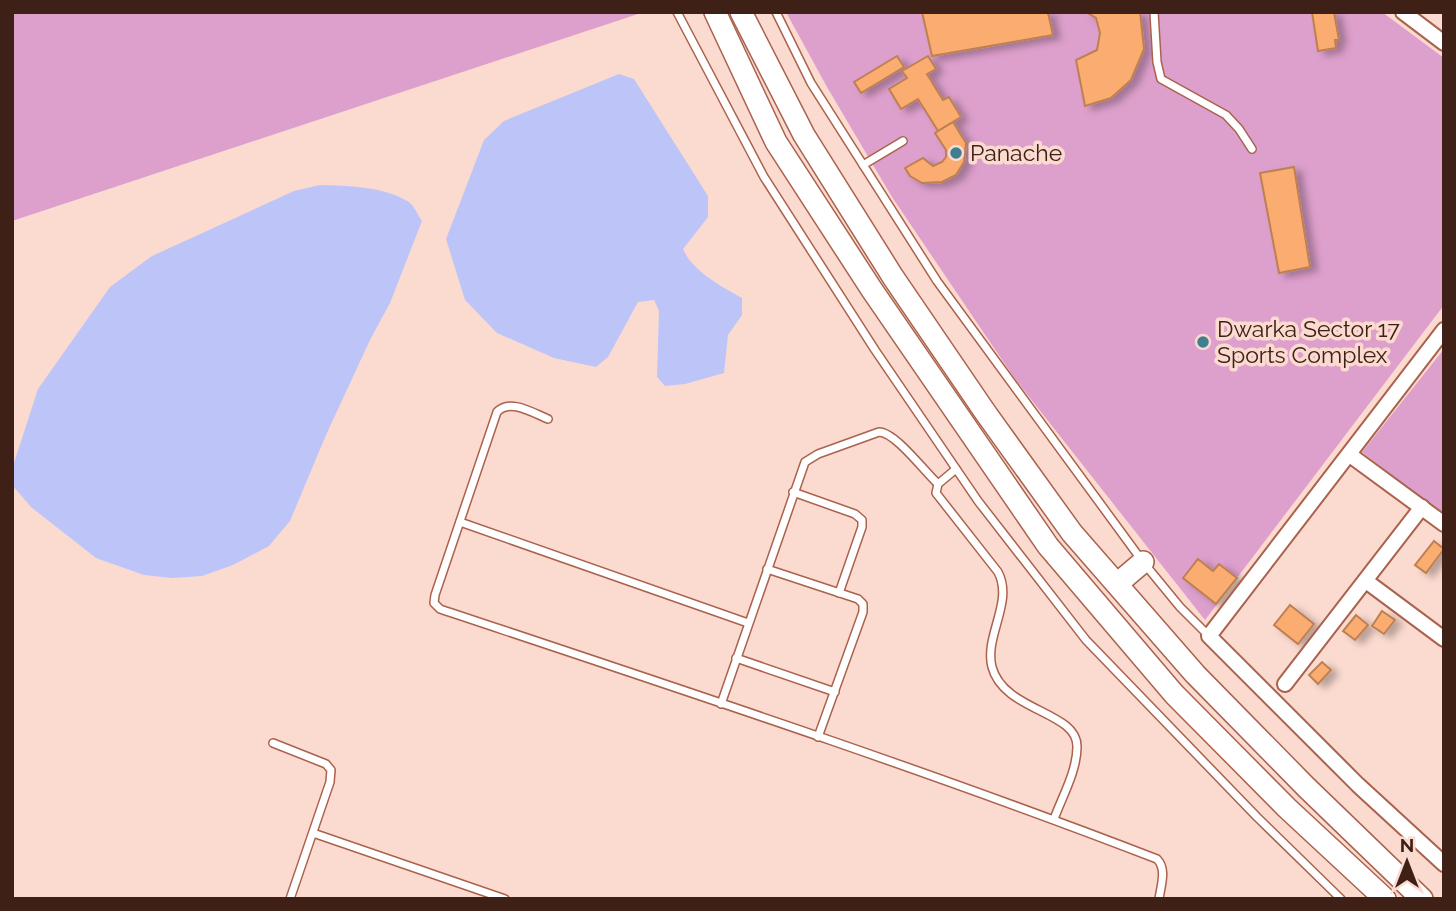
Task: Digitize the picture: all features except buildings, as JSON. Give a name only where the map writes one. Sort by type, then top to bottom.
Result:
[{"type":"main road","points":[[715,12],[776,142],[872,290],[1048,546],[1174,694],[1287,808],[1385,899]]},
{"type":"main road","points":[[741,12],[804,135],[893,277],[1072,533],[1195,674],[1306,787],[1422,899]]},
{"type":"main road","points":[[1117,584],[1143,562]]},
{"type":"street","points":[[1403,12],[1444,43]]},
{"type":"street","points":[[1444,330],[1209,636],[1358,785],[1444,864]]},
{"type":"street","points":[[1350,455],[1444,524]]},
{"type":"street","points":[[1285,684],[1422,508]]},
{"type":"street","points":[[1366,580],[1444,639]]},
{"type":"lane","points":[[677,12],[764,177],[874,350],[978,501],[1086,640],[1257,817],[1341,899]]},
{"type":"lane","points":[[776,12],[811,83],[937,281],[1143,562],[1180,607],[1209,636]]},
{"type":"lane","points":[[1154,12],[1157,62],[1161,79],[1226,115],[1239,128],[1252,149]]},
{"type":"lane","points":[[863,165],[903,141]]},
{"type":"lane","points":[[548,419],[509,405],[497,412],[435,595],[434,603],[440,609],[1054,819],[1157,859],[1163,869],[1159,899]]},
{"type":"lane","points":[[721,704],[802,467],[810,458],[884,432],[900,442],[938,484]]},
{"type":"lane","points":[[957,469],[938,484],[936,493],[998,572],[1002,582],[1002,599],[991,657],[992,668],[999,682],[1016,699],[1068,726],[1076,740],[1075,761],[1054,819]]},
{"type":"lane","points":[[793,492],[855,514],[862,520],[862,527],[839,593]]},
{"type":"lane","points":[[460,522],[748,623]]},
{"type":"lane","points":[[767,569],[858,599],[863,604],[863,612],[818,737]]},
{"type":"lane","points":[[737,658],[835,692]]},
{"type":"lane","points":[[273,743],[331,768],[330,782],[290,899]]},
{"type":"lane","points":[[313,833],[505,899]]},
{"type":"shaded area","points":[[12,12],[644,12],[12,221]]},
{"type":"shaded area","name":"Dwarka Sector 17 Sports Complex","points":[[786,12],[1382,12],[1444,58],[1444,305],[1205,620],[1015,379],[892,197]]},
{"type":"shaded area","points":[[1444,349],[1444,516],[1362,452]]},
{"type":"water","points":[[619,74],[634,79],[708,196],[708,217],[683,249],[693,265],[742,298],[742,315],[728,335],[724,373],[685,384],[665,386],[657,377],[659,311],[654,300],[638,302],[608,357],[596,367],[554,358],[497,333],[465,300],[446,239],[484,140],[504,121]]},
{"type":"water","points":[[320,185],[366,188],[388,193],[409,202],[422,221],[390,303],[326,435],[290,521],[269,546],[233,565],[202,576],[172,578],[144,575],[96,558],[31,507],[13,486],[12,469],[38,389],[110,287],[152,256],[294,191]]},
{"type":"place","name":"Panache","points":[[956,153]]},
{"type":"place","name":"Dwarka Sector 17 Sports Complex","points":[[1203,342]]}]
